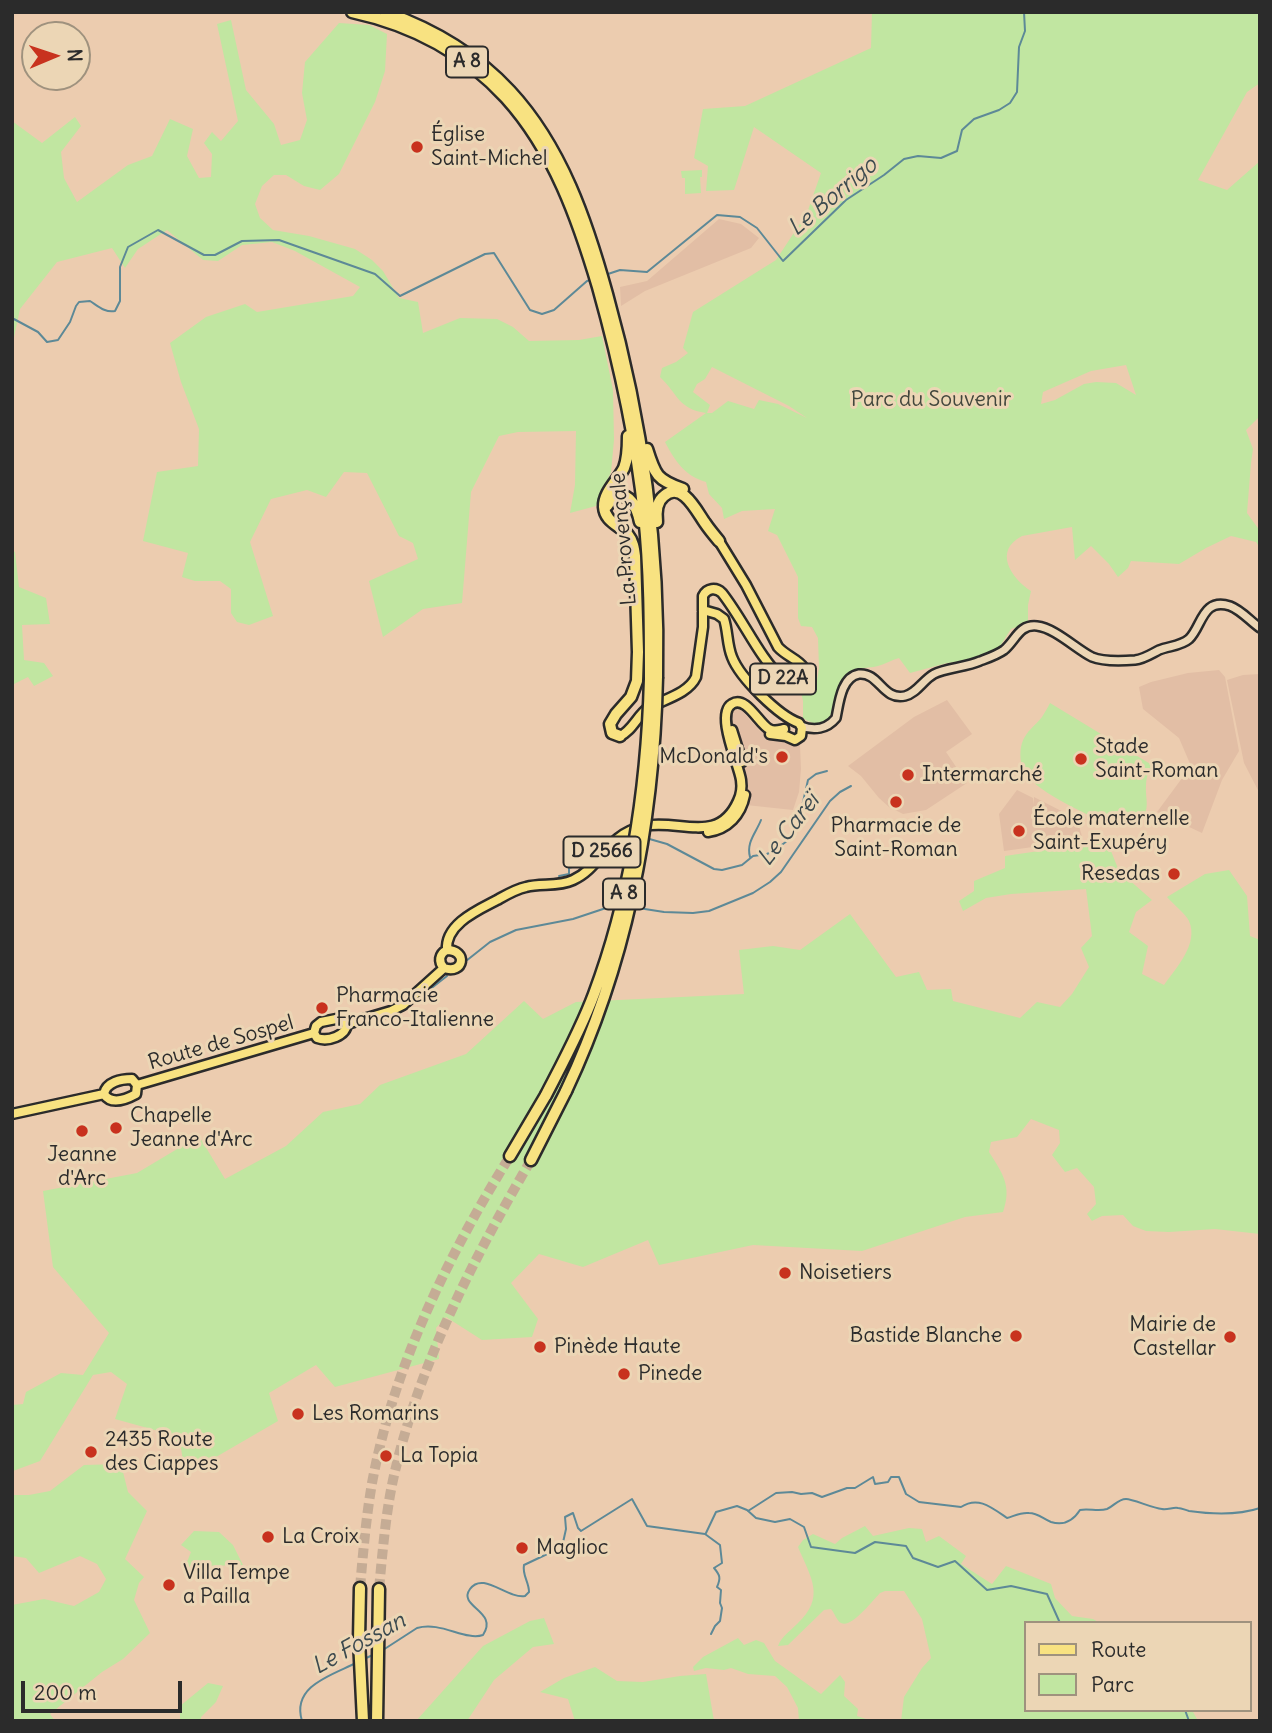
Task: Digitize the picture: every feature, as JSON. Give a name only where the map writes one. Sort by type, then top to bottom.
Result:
[{"type":"highway","name":"La Provençale","points":[[352,12],[409,29],[438,43],[465,61],[507,99],[552,157]]},
{"type":"highway","name":"La Provençale","points":[[386,12],[439,35],[463,50],[505,86],[534,121],[570,186],[590,236],[617,328],[649,497],[657,594],[652,775],[642,845],[621,943],[605,996],[566,1091],[531,1160]]},
{"type":"highway","name":"La Provençale","points":[[510,1156],[575,1038],[590,1003],[612,942],[635,841],[654,678],[647,555],[630,399]]},
{"type":"highway","points":[[620,736],[612,733],[610,724],[633,694],[637,674],[635,556],[628,536],[608,517],[604,509],[605,499],[627,457],[630,399]]},
{"type":"highway","points":[[630,399],[655,471],[666,483],[690,494],[719,541]]},
{"type":"highway","points":[[657,594],[656,511],[664,495],[674,492],[686,496],[719,541]]},
{"type":"highway","points":[[608,517],[608,505],[612,498],[621,495],[629,499],[638,513],[647,555]]},
{"type":"highway","points":[[360,1588],[363,1721]]},
{"type":"highway","points":[[377,1721],[379,1589]]},
{"type":"main road","name":"D 22A","points":[[719,541],[778,647],[805,669],[807,677],[802,684],[795,686],[780,677],[720,591],[713,589],[705,593],[702,600],[703,610],[724,619],[735,664],[769,705],[784,714],[787,728]]},
{"type":"main road","points":[[843,692],[838,723],[828,731],[801,736],[795,740],[787,728],[796,721],[802,726],[816,729],[831,724],[836,718],[843,692],[849,679],[856,675],[864,674],[873,678],[891,695],[906,696],[935,673],[969,665],[1001,652],[1018,632],[1031,626],[1042,627],[1093,657],[1107,660],[1142,658],[1186,642],[1193,635],[1204,614],[1216,605],[1235,608],[1260,628]]},
{"type":"main road","points":[[620,736],[627,732],[644,711],[693,683],[700,648],[703,610]]},
{"type":"main road","name":"D 2566","points":[[447,950],[447,941],[452,932],[479,909],[523,887],[559,884],[576,878],[585,872],[609,845],[631,830],[663,824],[703,828],[717,825],[730,815],[738,800],[741,781],[727,720],[727,712],[732,704],[741,703],[747,707],[767,728],[777,731],[787,728]]},
{"type":"main road","points":[[801,736],[802,726]]},
{"type":"main road","points":[[456,951],[460,956],[459,965],[454,969],[444,968],[440,962],[443,952],[456,951]]},
{"type":"main road","name":"Route de Sospel","points":[[347,1024],[402,1005],[444,968]]},
{"type":"main road","name":"Route de Sospel","points":[[341,1017],[347,1024],[344,1033],[324,1040],[317,1038],[314,1033],[318,1024],[327,1020],[341,1017]]},
{"type":"main road","name":"Route de Sospel","points":[[137,1085],[314,1033]]},
{"type":"main road","name":"Route de Sospel","points":[[132,1079],[137,1085],[136,1094],[118,1100],[110,1100],[104,1094],[108,1084],[132,1079]]},
{"type":"main road","name":"Route de Sospel","points":[[12,1114],[104,1094]]},
{"type":"shaded area","points":[[719,219],[741,224],[759,238],[751,248],[645,291],[621,306],[620,287],[647,281]]},
{"type":"shaded area","points":[[1219,670],[1225,677],[1239,751],[1222,780],[1202,833],[1157,812],[1191,766],[1179,738],[1143,709],[1139,687],[1188,673]]},
{"type":"shaded area","points":[[1260,674],[1260,794],[1244,763],[1227,680]]},
{"type":"shaded area","points":[[947,700],[972,734],[946,752],[967,783],[926,810],[903,814],[889,807],[861,776],[848,766],[914,717]]},
{"type":"shaded area","points":[[734,710],[741,710],[760,731],[773,738],[800,745],[799,792],[793,810],[746,805],[731,716]]},
{"type":"shaded area","points":[[1017,790],[1033,798],[1034,805],[1034,797],[1077,819],[1083,840],[1004,851],[999,814]]},
{"type":"green space","name":"Parc du Souvenir","points":[[872,12],[1260,12],[1260,83],[1247,92],[1198,180],[1227,190],[1260,161],[1260,416],[1246,430],[1253,449],[1247,513],[1260,531],[1260,548],[1256,542],[1231,536],[1179,564],[1131,561],[1118,577],[1091,546],[1075,560],[1072,527],[1022,536],[1008,549],[1007,557],[1012,572],[1031,591],[1028,623],[1011,629],[997,651],[968,661],[947,663],[910,673],[899,658],[878,666],[855,670],[843,678],[828,719],[822,723],[814,723],[803,718],[801,692],[816,687],[819,668],[818,638],[812,627],[801,626],[798,618],[798,577],[777,535],[768,531],[775,509],[742,511],[724,519],[722,508],[709,494],[706,482],[681,467],[665,442],[706,413],[684,404],[660,377],[662,368],[688,353],[683,348],[693,312],[776,260],[807,213],[821,173],[754,127],[734,190],[706,191],[708,166],[694,158],[703,109],[745,106],[871,48]],"holes":[[[1126,365],[1136,395],[1116,383],[1096,382],[1084,384],[1055,400],[1041,404],[1043,392],[1091,371]],[[712,367],[789,406],[807,418],[778,404],[759,400],[754,409],[728,401],[712,413],[707,413],[710,405],[693,392]]]},
{"type":"green space","points":[[231,20],[246,90],[274,124],[281,145],[300,140],[307,120],[302,93],[305,62],[339,23],[369,25],[387,34],[385,71],[375,102],[339,174],[320,190],[304,186],[286,175],[274,175],[262,186],[255,204],[260,218],[273,230],[309,236],[355,249],[372,260],[383,271],[399,298],[418,302],[423,333],[460,318],[497,319],[513,327],[529,341],[579,340],[602,336],[613,390],[614,440],[611,472],[596,506],[570,513],[575,485],[576,431],[518,432],[499,436],[471,492],[462,603],[423,609],[383,637],[369,581],[418,559],[413,543],[399,536],[367,473],[344,472],[326,497],[307,490],[271,499],[250,542],[273,616],[249,625],[237,622],[231,613],[231,589],[220,581],[195,581],[182,577],[188,553],[143,541],[157,472],[198,466],[199,429],[170,343],[206,317],[245,304],[257,312],[353,296],[360,287],[295,251],[272,242],[242,245],[218,261],[203,260],[167,230],[138,249],[125,268],[112,248],[57,262],[20,309],[12,347],[12,121],[42,143],[75,117],[81,126],[61,152],[64,178],[77,202],[128,165],[152,156],[170,119],[193,129],[187,156],[199,178],[211,177],[212,154],[204,143],[212,132],[221,141],[238,121],[217,24]]},
{"type":"green space","points":[[702,170],[701,193],[685,194],[685,178],[682,178],[681,171]]},
{"type":"green space","points":[[12,550],[15,552],[19,587],[46,598],[50,624],[22,625],[24,660],[44,663],[53,676],[34,686],[28,677],[12,685]]},
{"type":"green space","name":"Stade Saint-Roman","points":[[1050,703],[1152,765],[1146,780],[1147,805],[1142,818],[1115,827],[1054,797],[1026,774],[1022,767],[1022,743]]},
{"type":"green space","points":[[1107,841],[1119,871],[1152,900],[1136,912],[1129,932],[1148,946],[1142,974],[1164,985],[1185,955],[1191,938],[1189,921],[1167,897],[1205,874],[1229,870],[1247,896],[1250,936],[1260,940],[1260,1234],[1215,1229],[1146,1231],[1133,1226],[1123,1215],[1102,1216],[1092,1221],[1087,1214],[1096,1204],[1094,1187],[1077,1168],[1065,1172],[1052,1155],[1060,1143],[1059,1130],[1031,1119],[1017,1137],[991,1142],[989,1152],[1005,1180],[1007,1195],[1003,1212],[965,1217],[862,1251],[753,1245],[659,1265],[648,1240],[583,1267],[539,1254],[511,1283],[538,1319],[532,1337],[482,1340],[446,1317],[436,1328],[439,1359],[335,1387],[316,1365],[269,1393],[278,1421],[185,1475],[181,1448],[169,1434],[115,1419],[127,1384],[111,1372],[93,1375],[40,1461],[13,1471],[12,1405],[23,1404],[26,1392],[61,1373],[83,1375],[109,1333],[53,1267],[43,1191],[137,1173],[199,1136],[225,1179],[286,1146],[323,1112],[360,1104],[380,1085],[466,1054],[524,1001],[543,1019],[576,1002],[744,994],[739,950],[773,946],[800,950],[850,914],[896,977],[919,972],[927,990],[951,989],[953,1001],[1020,1018],[1037,1002],[1060,1007],[1089,967],[1081,948],[1092,936],[1086,889],[986,898],[963,911],[959,901],[974,891],[974,881],[1005,868],[1005,856]]},
{"type":"green space","points":[[121,1464],[128,1492],[147,1511],[125,1559],[144,1577],[139,1583],[134,1600],[150,1633],[123,1659],[102,1672],[50,1714],[55,1721],[12,1721],[12,1605],[44,1599],[74,1606],[99,1592],[106,1579],[97,1564],[80,1556],[39,1573],[26,1558],[12,1556],[12,1495],[50,1491],[84,1465]]},
{"type":"green space","points":[[865,1526],[873,1536],[909,1528],[922,1529],[926,1542],[939,1536],[966,1556],[961,1564],[992,1584],[1006,1566],[1051,1584],[1055,1598],[1072,1616],[1096,1621],[1024,1621],[1024,1712],[1193,1712],[1198,1721],[901,1721],[904,1697],[931,1658],[922,1619],[904,1591],[880,1593],[856,1618],[845,1624],[840,1622],[831,1609],[824,1610],[788,1645],[778,1646],[783,1637],[806,1614],[813,1596],[811,1578],[798,1547],[813,1534],[835,1544]]},
{"type":"green space","points":[[194,1531],[219,1532],[233,1545],[243,1565],[207,1566],[193,1577],[185,1567],[191,1552],[181,1545]]},
{"type":"green space","points":[[544,1618],[554,1644],[533,1647],[494,1680],[467,1721],[416,1721],[483,1646],[530,1621]]},
{"type":"green space","points":[[738,1638],[744,1645],[756,1640],[764,1643],[775,1661],[821,1694],[840,1675],[845,1682],[844,1696],[858,1709],[857,1716],[872,1721],[799,1721],[798,1708],[787,1687],[775,1676],[748,1674],[731,1668],[694,1671],[693,1667],[703,1657]]},
{"type":"green space","points":[[595,1667],[617,1681],[643,1682],[706,1674],[714,1721],[575,1721],[568,1699],[540,1692],[564,1678]]},
{"type":"green space","points":[[208,1683],[223,1686],[216,1702],[201,1717],[201,1721],[180,1721],[180,1706]]},
{"type":"waterway","name":"Le Borrigo","points":[[605,275],[620,270],[647,272],[717,215],[740,217],[757,228],[783,261],[846,200],[904,159],[918,156],[941,158],[957,151],[962,130],[974,119],[1010,103],[1017,92],[1019,47],[1025,31],[1024,12]]},
{"type":"waterway","name":"Le Borrigo","points":[[12,318],[38,332],[47,342],[58,340],[79,302],[90,301],[105,310],[115,311],[120,301],[120,267],[128,247],[158,230],[204,255],[215,255],[242,241],[279,240],[375,274],[400,296],[485,254],[494,253],[530,310],[542,314],[554,310],[587,281],[593,279]]},
{"type":"waterway","points":[[646,838],[667,844],[714,869],[722,870],[742,865],[753,856],[767,854],[787,841],[804,818],[801,811],[808,780],[827,771]]},
{"type":"waterway","name":"Le Careï","points":[[632,907],[693,913],[709,911],[753,893],[781,872],[830,801],[851,786]]},
{"type":"waterway","points":[[750,857],[750,842],[761,820]]},
{"type":"waterway","points":[[559,876],[569,874],[569,868],[582,864]]},
{"type":"waterway","name":"Le Careï","points":[[466,961],[490,942],[516,930],[573,919],[616,906]]},
{"type":"waterway","name":"Le Careï","points":[[357,1026],[402,1011],[447,976]]},
{"type":"waterway","name":"Le Fossan","points":[[748,1511],[776,1493],[812,1493],[822,1497],[847,1488],[855,1488],[873,1477],[875,1484],[888,1482],[891,1477],[899,1477],[906,1494],[919,1502],[961,1507],[979,1503],[1007,1518],[1032,1513],[1056,1523],[1068,1522],[1080,1510],[1104,1510],[1126,1499],[1162,1509],[1181,1508],[1206,1513],[1234,1513],[1260,1508]]},
{"type":"waterway","name":"Le Fossan","points":[[383,1650],[417,1628],[435,1627],[468,1635],[483,1635],[487,1627],[486,1620],[467,1595],[475,1584],[488,1584],[511,1594],[525,1596],[529,1592],[524,1565],[562,1547],[566,1529],[565,1517],[573,1513],[581,1531],[632,1499],[647,1526],[705,1534],[720,1545],[722,1563],[714,1568],[719,1577],[717,1587],[721,1590],[722,1608],[720,1621],[711,1634]]},
{"type":"waterway","points":[[706,1533],[716,1512],[737,1506],[756,1518],[775,1522],[790,1519],[804,1527],[811,1547],[855,1553],[875,1542],[906,1546],[913,1558],[938,1567],[955,1561],[987,1590],[1011,1586],[1047,1594],[1059,1621]]},
{"type":"waterway","name":"Le Fossan","points":[[364,1659],[375,1654]]},
{"type":"waterway","name":"Le Fossan","points":[[302,1721],[300,1709],[308,1690],[325,1677],[356,1663]]},
{"type":"waterway","points":[[1186,1712],[1189,1721]]},
{"type":"tunnel","points":[[360,1588],[372,1483],[394,1396],[409,1354],[445,1272],[510,1156]]},
{"type":"tunnel","points":[[379,1589],[393,1482],[420,1387],[452,1309],[531,1160]]},
{"type":"place","name":"Église Saint-Michel","points":[[417,147]]},
{"type":"place","name":"McDonald's","points":[[782,757]]},
{"type":"place","name":"Stade Saint-Roman","points":[[1081,759]]},
{"type":"place","name":"Intermarché","points":[[908,775]]},
{"type":"place","name":"Pharmacie de Saint-Roman","points":[[896,802]]},
{"type":"place","name":"École maternelle Saint-Exupéry","points":[[1019,831]]},
{"type":"place","name":"Resedas","points":[[1174,874]]},
{"type":"place","name":"Pharmacie Franco-Italienne","points":[[322,1008]]},
{"type":"place","name":"Chapelle Jeanne d'Arc","points":[[116,1128]]},
{"type":"place","name":"Jeanne d'Arc","points":[[82,1131]]},
{"type":"place","name":"Noisetiers","points":[[785,1273]]},
{"type":"place","name":"Bastide Blanche","points":[[1016,1336]]},
{"type":"place","name":"Mairie de Castellar","points":[[1230,1337]]},
{"type":"place","name":"Pinède Haute","points":[[540,1347]]},
{"type":"place","name":"Pinede","points":[[624,1374]]},
{"type":"place","name":"Les Romarins","points":[[298,1414]]},
{"type":"place","name":"2435 Route des Ciappes","points":[[91,1452]]},
{"type":"place","name":"La Topia","points":[[386,1456]]},
{"type":"place","name":"La Croix","points":[[268,1537]]},
{"type":"place","name":"Maglioc","points":[[522,1548]]},
{"type":"place","name":"Villa Tempe a Pailla","points":[[169,1585]]}]
